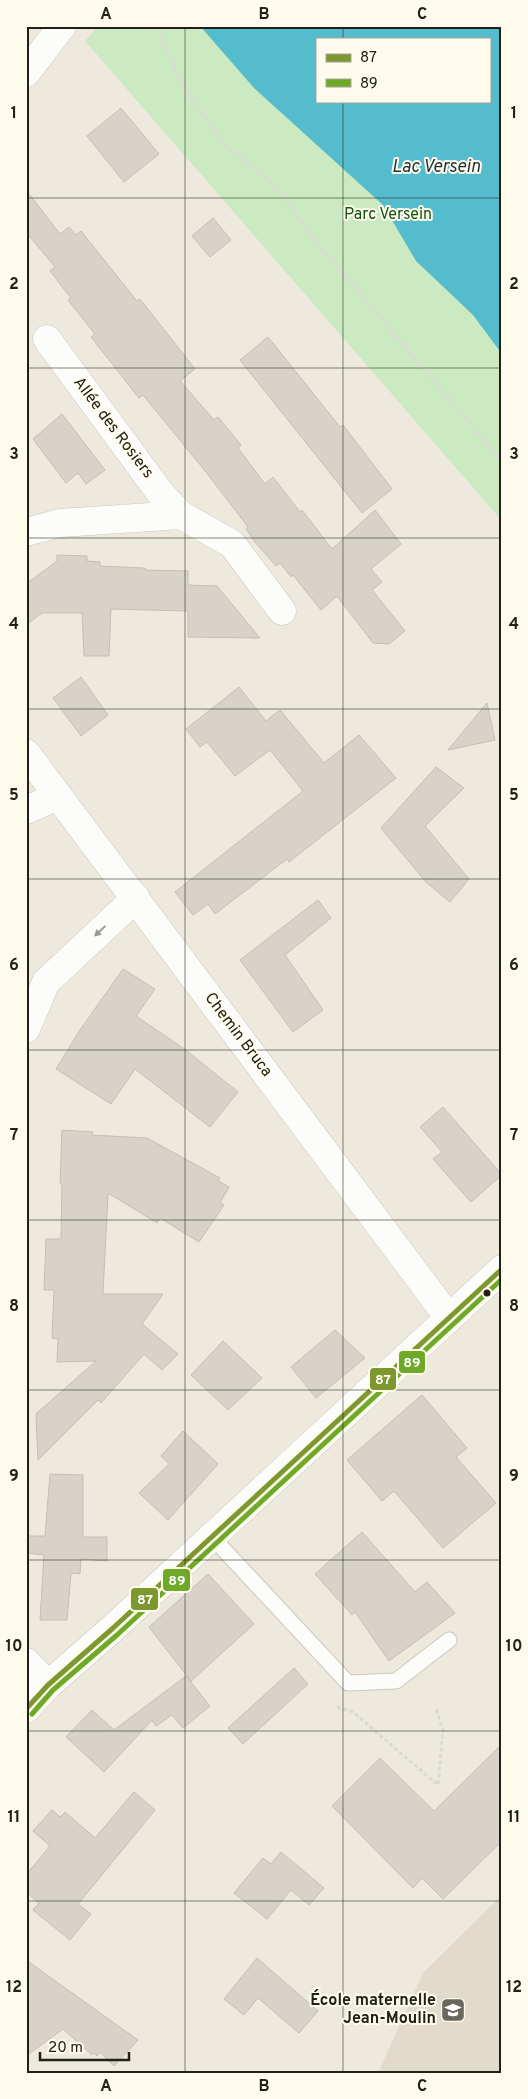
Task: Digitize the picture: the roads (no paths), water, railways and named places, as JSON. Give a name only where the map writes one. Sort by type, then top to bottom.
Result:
[{"type":"street","points":[[26,73],[62,26]]},
{"type":"street","name":"Allée des Rosiers","points":[[47,339],[161,494],[181,515],[232,544],[282,610]]},
{"type":"street","points":[[26,532],[60,523],[181,515]]},
{"type":"street","name":"Chemin Bruca","points":[[26,753],[449,1318]]},
{"type":"street","points":[[26,810],[58,796]]},
{"type":"street","points":[[26,1028],[46,982],[136,898]]},
{"type":"street","points":[[26,1709],[48,1685],[502,1270]]},
{"type":"street","points":[[26,1662],[48,1685]]},
{"type":"lane","points":[[212,1537],[348,1683],[396,1681],[449,1640]]},
{"type":"water","name":"Lac Versein","points":[[200,26],[502,26],[502,354],[473,315],[416,261],[383,205],[254,88]]},
{"type":"place","name":"École maternelle Jean-Moulin","points":[[453,2010]]},
{"type":"park label","name":"Parc Versein","points":[[388,215]]}]
